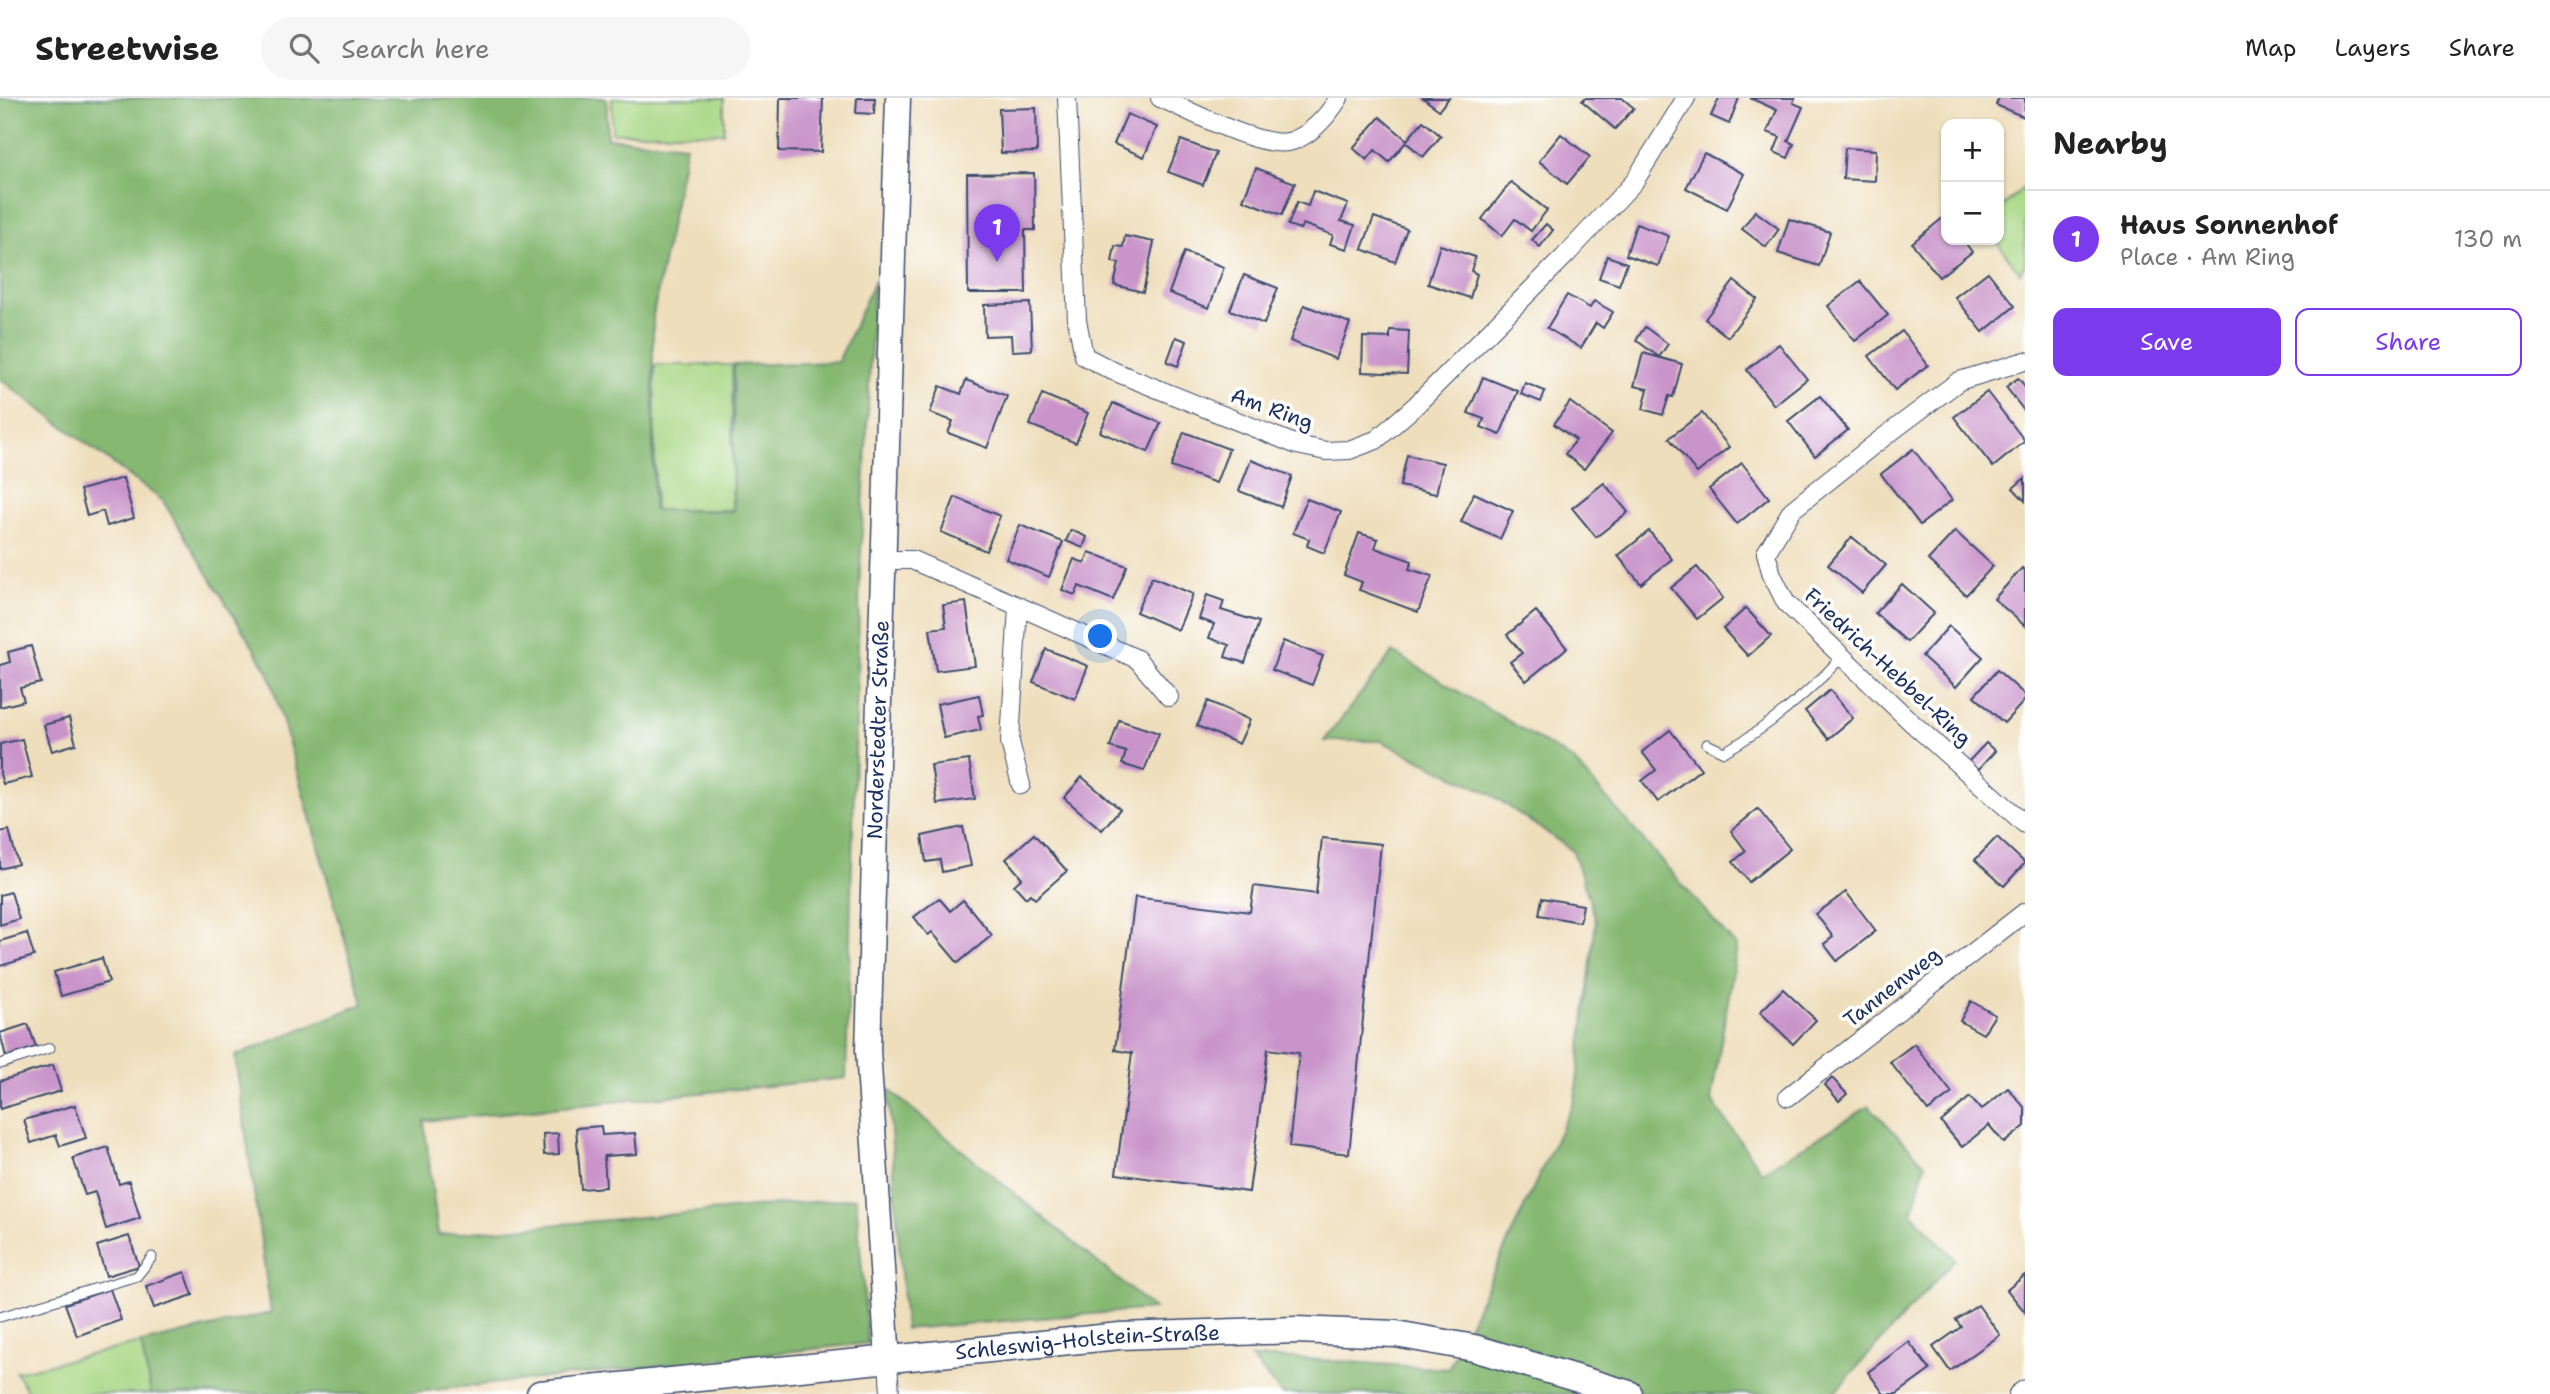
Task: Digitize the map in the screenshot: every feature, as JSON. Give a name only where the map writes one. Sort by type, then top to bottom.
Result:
[{"type":"main road","name":"Schleswig-Holstein-Straße","points":[[540,1394],[1120,1336],[1296,1330],[1396,1335],[1474,1348],[1629,1394]]},
{"type":"street","name":"Norderstedter Straße","points":[[888,1361],[868,1050],[898,98]]},
{"type":"street","name":"Am Ring","points":[[1067,98],[1077,320],[1084,356],[1113,372],[1297,445],[1326,451],[1349,450],[1376,440],[1415,406],[1565,256],[1634,182],[1686,98]]},
{"type":"street","points":[[1160,98],[1263,142],[1290,142],[1307,134],[1329,114],[1339,98]]},
{"type":"street","name":"Friedrich-Hebbel-Ring","points":[[2025,361],[1959,382],[1876,443],[1792,510],[1766,553],[1772,575],[1786,603],[1911,722],[2025,824]]},
{"type":"street","points":[[884,560],[912,560],[1137,659],[1169,697]]},
{"type":"street","points":[[1018,606],[1010,742],[1021,785]]},
{"type":"street","name":"Tannenweg","points":[[1788,1097],[2025,912]]},
{"type":"street","points":[[888,1361],[890,1394]]},
{"type":"street","points":[[2018,1394],[2025,1389]]},
{"type":"lane","points":[[1707,744],[1724,752],[1750,738],[1816,684],[1842,657]]},
{"type":"lane","points":[[0,1064],[50,1048]]},
{"type":"lane","points":[[0,1317],[137,1276],[152,1257]]},
{"type":"green space","points":[[0,98],[607,98],[607,138],[686,145],[653,315],[653,510],[733,511],[734,365],[838,362],[874,282],[860,572],[846,1078],[424,1121],[438,1235],[856,1198],[868,1343],[397,1394],[151,1394],[141,1343],[271,1313],[235,1056],[363,1004],[269,673],[163,501],[0,379]]},
{"type":"green space","points":[[612,98],[724,98],[724,133],[612,133]]},
{"type":"green space","points":[[2025,186],[2025,264],[2020,273],[1999,245],[2004,245],[2004,205]]},
{"type":"green space","points":[[655,365],[732,365],[732,510],[655,510]]},
{"type":"green space","points":[[1393,652],[1573,760],[1737,947],[1711,1100],[1762,1172],[1869,1106],[1925,1164],[1912,1214],[1955,1259],[1833,1394],[1282,1394],[1251,1358],[1293,1358],[1448,1369],[1575,1099],[1596,920],[1573,851],[1489,793],[1381,741],[1324,741]]},
{"type":"green space","points":[[888,1089],[1154,1309],[905,1329]]},
{"type":"green space","points":[[141,1343],[151,1394],[29,1394],[16,1372]]},
{"type":"building","points":[[780,98],[823,98],[821,152],[779,151]]},
{"type":"building","points":[[857,98],[875,98],[874,114],[856,113]]},
{"type":"building","points":[[1423,98],[1449,98],[1439,110]]},
{"type":"building","points":[[1585,98],[1622,98],[1634,108],[1615,129],[1582,101]]},
{"type":"building","points":[[1719,98],[1739,98],[1729,124],[1711,116]]},
{"type":"building","points":[[1750,98],[1795,98],[1793,103],[1803,107],[1788,141],[1794,144],[1788,158],[1774,152],[1780,137],[1767,132],[1777,110]]},
{"type":"building","points":[[1999,98],[2025,98],[2024,117],[1996,105]]},
{"type":"building","points":[[1036,108],[1037,152],[1001,153],[999,109]]},
{"type":"building","points":[[1127,114],[1157,127],[1144,157],[1114,144]]},
{"type":"building","points":[[1380,117],[1407,140],[1423,121],[1441,136],[1423,157],[1406,142],[1389,162],[1375,150],[1367,160],[1353,148]]},
{"type":"building","points":[[1561,134],[1590,157],[1567,184],[1539,161]]},
{"type":"building","points":[[1181,140],[1216,153],[1203,185],[1168,172]]},
{"type":"building","points":[[1845,148],[1876,150],[1875,181],[1843,179]]},
{"type":"building","points":[[1704,153],[1744,174],[1727,209],[1686,188]]},
{"type":"building","points":[[1256,168],[1295,183],[1282,215],[1243,200]]},
{"type":"building","points":[[1034,173],[1035,230],[1025,230],[1026,293],[968,293],[967,174]]},
{"type":"building","points":[[1511,182],[1547,210],[1531,231],[1515,219],[1502,236],[1482,219]]},
{"type":"building","points":[[1313,191],[1348,204],[1341,221],[1355,225],[1347,249],[1330,244],[1333,235],[1303,224],[1300,229],[1288,225],[1297,202],[1308,206]]},
{"type":"building","points":[[1755,211],[1779,229],[1766,247],[1742,229]]},
{"type":"building","points":[[1374,217],[1407,229],[1395,262],[1362,249]]},
{"type":"building","points":[[1789,219],[1830,232],[1819,266],[1778,253]]},
{"type":"building","points":[[1941,219],[1941,245],[1967,245],[1972,252],[1939,277],[1912,243]]},
{"type":"building","points":[[1546,224],[1553,230],[1540,247],[1532,240]]},
{"type":"building","points":[[1636,224],[1669,236],[1658,266],[1626,255]]},
{"type":"building","points":[[1125,236],[1154,242],[1143,292],[1114,285],[1119,263],[1112,262],[1115,246],[1123,247]]},
{"type":"building","points":[[1440,245],[1475,257],[1471,271],[1477,274],[1470,298],[1428,284]]},
{"type":"building","points":[[1184,252],[1224,267],[1209,308],[1169,293]]},
{"type":"building","points":[[1607,256],[1627,263],[1619,285],[1599,278]]},
{"type":"building","points":[[1988,272],[2015,306],[1983,332],[1955,297]]},
{"type":"building","points":[[1244,275],[1278,288],[1264,324],[1230,310]]},
{"type":"building","points":[[1734,281],[1757,299],[1728,337],[1705,319]]},
{"type":"building","points":[[1860,281],[1888,315],[1855,341],[1828,306]]},
{"type":"building","points":[[1567,295],[1590,308],[1594,301],[1613,312],[1603,328],[1596,323],[1581,348],[1547,328]]},
{"type":"building","points":[[1030,303],[1032,350],[1012,351],[1011,335],[985,336],[984,305]]},
{"type":"building","points":[[1304,305],[1350,323],[1336,359],[1290,341]]},
{"type":"building","points":[[1645,327],[1668,344],[1659,357],[1636,340]]},
{"type":"building","points":[[1390,330],[1409,331],[1407,374],[1362,372],[1363,337],[1390,338]]},
{"type":"building","points":[[1902,331],[1928,365],[1895,390],[1869,356]]},
{"type":"building","points":[[1176,337],[1187,341],[1178,366],[1167,362]]},
{"type":"building","points":[[1779,344],[1807,379],[1774,405],[1747,370]]},
{"type":"building","points":[[1643,353],[1682,364],[1673,397],[1669,396],[1663,415],[1643,409],[1648,389],[1634,386]]},
{"type":"building","points":[[1483,377],[1518,391],[1500,435],[1481,427],[1484,419],[1468,413]]},
{"type":"building","points":[[2018,378],[2025,386],[2025,412],[2006,387]]},
{"type":"building","points":[[966,380],[1007,396],[987,448],[948,433],[953,421],[930,413],[940,386],[961,394]]},
{"type":"building","points":[[1525,383],[1545,391],[1541,402],[1521,394]]},
{"type":"building","points":[[1987,392],[2025,441],[1993,467],[1954,417]]},
{"type":"building","points":[[1042,394],[1088,413],[1076,443],[1030,425]]},
{"type":"building","points":[[1820,396],[1848,430],[1815,456],[1788,421]]},
{"type":"building","points":[[1570,402],[1612,433],[1584,469],[1565,454],[1576,440],[1554,424]]},
{"type":"building","points":[[1113,403],[1161,423],[1148,452],[1100,432]]},
{"type":"building","points":[[1702,413],[1729,447],[1697,473],[1669,438]]},
{"type":"building","points":[[1184,432],[1229,449],[1216,483],[1171,467]]},
{"type":"building","points":[[1913,449],[1952,500],[1920,525],[1881,474]]},
{"type":"building","points":[[1407,455],[1443,463],[1436,494],[1400,486]]},
{"type":"building","points":[[1251,460],[1292,476],[1281,507],[1239,491]]},
{"type":"building","points":[[1742,463],[1769,498],[1737,524],[1709,489]]},
{"type":"building","points":[[123,478],[134,518],[107,526],[103,511],[87,516],[80,490]]},
{"type":"building","points":[[2025,478],[2025,501],[2013,488]]},
{"type":"building","points":[[1604,483],[1628,512],[1596,537],[1572,508]]},
{"type":"building","points":[[1474,493],[1513,511],[1500,539],[1461,522]]},
{"type":"building","points":[[955,497],[1000,516],[986,551],[941,532]]},
{"type":"building","points":[[1307,499],[1341,512],[1324,553],[1307,546],[1309,539],[1293,533]]},
{"type":"building","points":[[1020,525],[1063,542],[1049,577],[1006,559]]},
{"type":"building","points":[[1071,530],[1087,537],[1083,548],[1066,541]]},
{"type":"building","points":[[1649,531],[1672,559],[1641,584],[1618,556]]},
{"type":"building","points":[[1955,531],[1993,566],[1966,595],[1928,560]]},
{"type":"building","points":[[1359,533],[1378,539],[1375,548],[1412,561],[1409,569],[1432,576],[1418,612],[1359,590],[1362,582],[1344,575]]},
{"type":"building","points":[[1852,537],[1886,565],[1862,593],[1828,565]]},
{"type":"building","points":[[1089,552],[1127,566],[1113,600],[1079,586],[1075,595],[1062,590],[1074,559],[1085,563]]},
{"type":"building","points":[[1697,567],[1723,598],[1697,619],[1671,588]]},
{"type":"building","points":[[2022,568],[2025,571],[2025,626],[1994,599]]},
{"type":"building","points":[[1152,577],[1193,594],[1178,630],[1136,612]]},
{"type":"building","points":[[1902,584],[1934,613],[1907,642],[1875,613]]},
{"type":"building","points":[[1207,595],[1224,601],[1221,610],[1259,622],[1245,663],[1225,657],[1229,645],[1209,638],[1214,624],[1199,619]]},
{"type":"building","points":[[966,602],[975,666],[936,671],[930,629],[946,627],[943,605]]},
{"type":"building","points":[[1746,608],[1771,636],[1748,656],[1723,629]]},
{"type":"building","points":[[1536,611],[1567,648],[1526,681],[1510,662],[1522,653],[1507,635]]},
{"type":"building","points":[[1949,626],[1983,657],[1956,687],[1922,656]]},
{"type":"building","points":[[1283,641],[1323,656],[1312,685],[1272,670]]},
{"type":"building","points":[[31,646],[41,683],[20,688],[24,701],[0,707],[0,665],[10,662],[8,652]]},
{"type":"building","points":[[1046,649],[1088,666],[1075,699],[1033,682]]},
{"type":"building","points":[[1997,670],[2025,695],[2025,700],[2004,723],[1974,696]]},
{"type":"building","points":[[1830,690],[1853,718],[1828,739],[1805,711]]},
{"type":"building","points":[[979,695],[983,715],[978,716],[981,730],[944,738],[937,704]]},
{"type":"building","points":[[1208,701],[1250,720],[1239,744],[1197,726]]},
{"type":"building","points":[[69,718],[76,744],[52,751],[44,725]]},
{"type":"building","points":[[1119,720],[1159,733],[1144,771],[1122,764],[1126,752],[1110,747]]},
{"type":"building","points":[[1670,730],[1701,769],[1658,802],[1642,781],[1656,770],[1642,752]]},
{"type":"building","points":[[22,739],[32,777],[3,784],[0,774],[0,744]]},
{"type":"building","points":[[1986,743],[1995,751],[1978,770],[1968,762]]},
{"type":"building","points":[[969,760],[975,799],[937,804],[931,765]]},
{"type":"building","points":[[1082,777],[1120,809],[1102,830],[1064,798]]},
{"type":"building","points":[[1758,809],[1790,849],[1749,882],[1733,862],[1746,851],[1731,831]]},
{"type":"building","points":[[963,827],[971,866],[942,872],[940,860],[926,862],[922,836]]},
{"type":"building","points":[[9,830],[18,864],[0,869],[0,832]]},
{"type":"building","points":[[1034,834],[1067,871],[1035,899],[1030,894],[1026,898],[1014,885],[1022,878],[1006,859]]},
{"type":"building","points":[[1997,837],[2025,863],[2004,886],[1975,860]]},
{"type":"building","points":[[1322,838],[1381,844],[1349,1154],[1289,1147],[1299,1053],[1268,1049],[1249,1192],[1116,1174],[1132,1053],[1115,1050],[1135,897],[1250,912],[1254,886],[1316,894]]},
{"type":"building","points":[[11,892],[19,919],[0,925],[0,895]]},
{"type":"building","points":[[1846,892],[1876,931],[1837,961],[1824,944],[1833,937],[1816,914]]},
{"type":"building","points":[[939,898],[950,911],[963,900],[992,935],[958,963],[932,932],[928,935],[914,917]]},
{"type":"building","points":[[1542,898],[1583,905],[1580,922],[1539,915]]},
{"type":"building","points":[[27,933],[34,956],[0,966],[0,941]]},
{"type":"building","points":[[102,958],[109,982],[61,996],[54,972]]},
{"type":"building","points":[[1783,989],[1816,1020],[1793,1044],[1760,1012]]},
{"type":"building","points":[[1971,1001],[1995,1015],[1983,1034],[1960,1021]]},
{"type":"building","points":[[28,1024],[36,1047],[6,1057],[0,1033]]},
{"type":"building","points":[[1914,1044],[1952,1093],[1928,1111],[1890,1062]]},
{"type":"building","points":[[53,1065],[61,1091],[0,1109],[0,1081]]},
{"type":"building","points":[[1832,1078],[1847,1094],[1839,1101],[1825,1085]]},
{"type":"building","points":[[2008,1088],[2025,1108],[2025,1126],[2004,1143],[1989,1125],[1962,1147],[1941,1122],[1970,1097],[1981,1110]]},
{"type":"building","points":[[75,1105],[86,1138],[60,1146],[56,1135],[31,1143],[24,1120]]},
{"type":"building","points":[[601,1126],[602,1135],[635,1133],[637,1154],[604,1156],[606,1187],[581,1189],[576,1128]]},
{"type":"building","points":[[558,1133],[559,1154],[544,1155],[543,1134]]},
{"type":"building","points":[[108,1147],[119,1184],[129,1181],[140,1218],[106,1229],[95,1192],[85,1195],[73,1158]]},
{"type":"building","points":[[129,1236],[139,1266],[106,1276],[97,1246]]},
{"type":"building","points":[[185,1272],[193,1295],[154,1308],[146,1286]]},
{"type":"building","points":[[2025,1275],[2025,1312],[2007,1290]]},
{"type":"building","points":[[110,1289],[121,1320],[77,1336],[65,1304]]},
{"type":"building","points":[[1978,1305],[2000,1335],[1950,1371],[1933,1347],[1961,1327],[1956,1320]]},
{"type":"building","points":[[1909,1342],[1930,1370],[1897,1394],[1884,1394],[1868,1372]]},
{"type":"place","name":"Haus Sonnenhof","points":[[997,262]]}]
